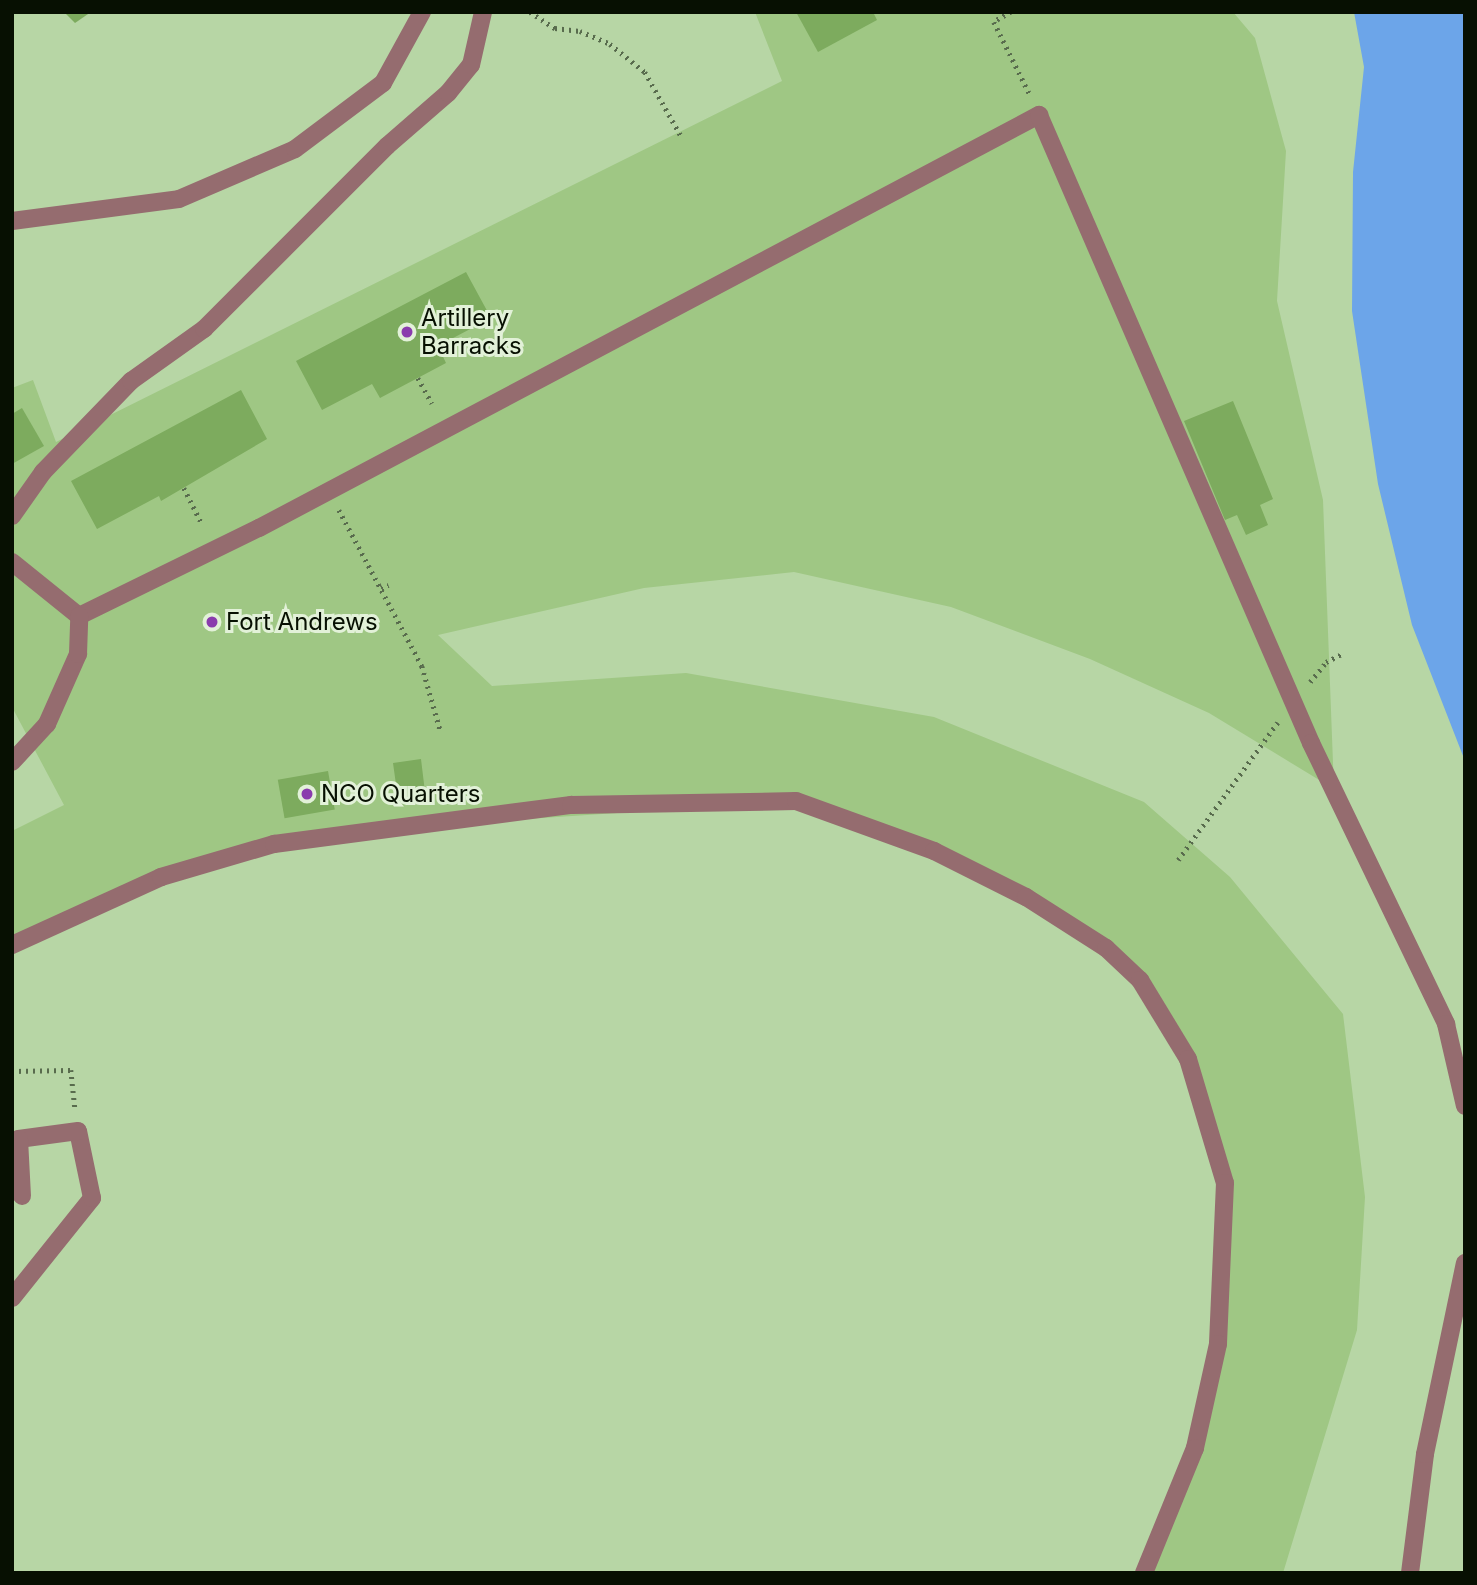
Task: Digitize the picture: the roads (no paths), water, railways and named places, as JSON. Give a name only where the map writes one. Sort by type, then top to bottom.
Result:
[{"type":"street","points":[[12,221],[179,199],[295,149],[383,83],[422,12]]},
{"type":"street","points":[[12,516],[43,472],[131,381],[204,329],[387,146],[448,93],[471,65],[483,12]]},
{"type":"street","points":[[79,616],[259,528],[1040,115],[1294,703],[1446,1024],[1465,1106]]},
{"type":"street","points":[[12,562],[79,616]]},
{"type":"street","points":[[12,762],[47,724],[78,654],[79,616]]},
{"type":"street","points":[[12,945],[161,877],[274,844],[571,805],[796,801],[934,852],[1026,897],[1106,948],[1140,980],[1188,1059],[1225,1183],[1218,1344],[1195,1448],[1144,1573]]},
{"type":"street","points":[[12,1298],[92,1198],[78,1131],[19,1139],[22,1196]]},
{"type":"street","points":[[1410,1573],[1425,1454],[1465,1263]]},
{"type":"water","points":[[1354,12],[1465,12],[1465,761],[1412,625],[1378,484],[1352,311],[1353,172],[1364,67]]},
{"type":"place","name":"Artillery Barracks","points":[[407,332]]},
{"type":"place","name":"Fort Andrews","points":[[212,622]]},
{"type":"place","name":"NCO Quarters","points":[[307,794]]}]
